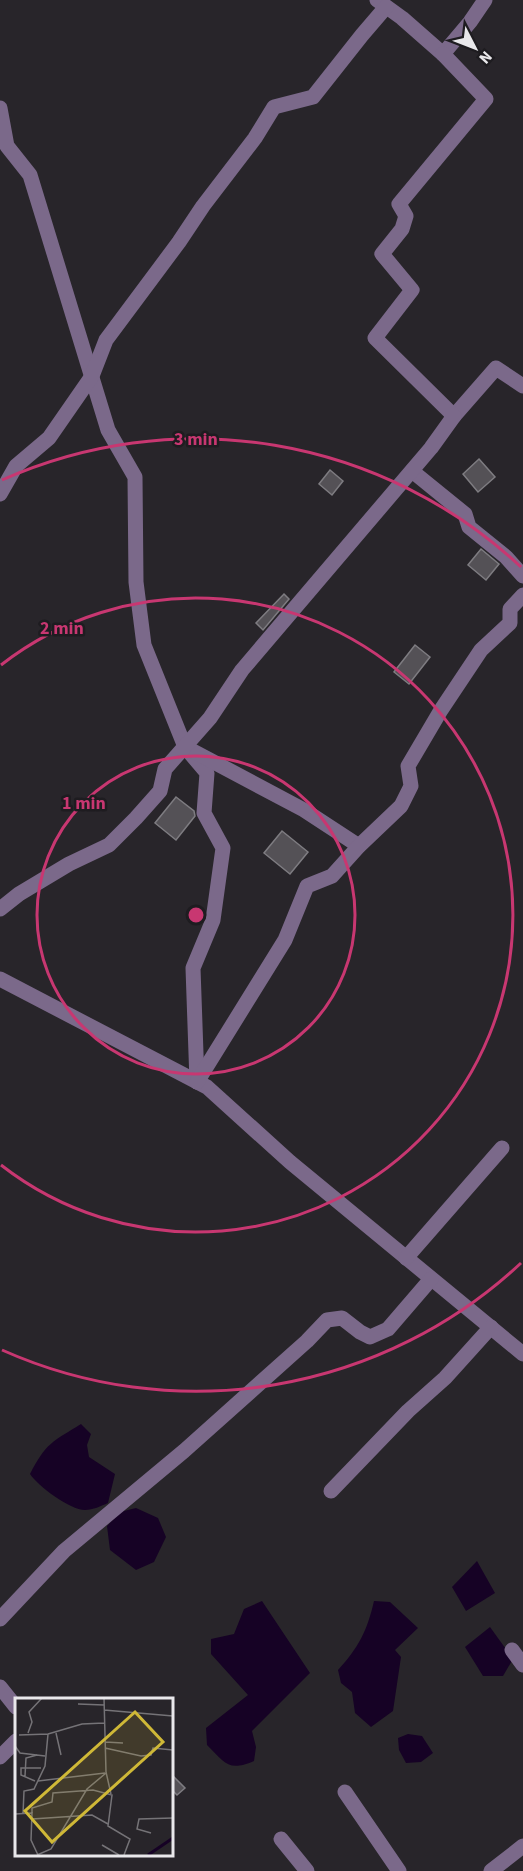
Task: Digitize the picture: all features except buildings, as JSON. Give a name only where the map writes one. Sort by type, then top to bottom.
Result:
[{"type":"street","points":[[443,54],[485,0]]},
{"type":"street","points":[[0,494],[16,466],[49,438],[92,376],[106,340],[255,138],[274,107],[314,97],[382,4],[443,54],[486,99],[399,204],[406,216],[402,228],[382,254],[412,290],[375,338],[454,416]]},
{"type":"street","points":[[0,108],[7,146],[30,175],[108,430],[135,477],[136,582],[144,645],[185,747],[207,773],[204,813],[223,848],[213,920],[193,968],[197,1082]]},
{"type":"street","points":[[0,909],[19,894],[69,864],[109,845],[160,791],[165,769],[210,718],[242,670],[412,471],[454,416],[496,368],[523,386]]},
{"type":"street","points":[[412,471],[465,514],[469,527],[506,557],[523,576]]},
{"type":"street","points":[[197,1082],[285,940],[307,886],[332,876],[359,846],[401,806],[411,786],[408,766],[441,710],[482,650],[510,623],[510,609],[523,595]]},
{"type":"street","points":[[185,747],[304,810],[359,846]]},
{"type":"street","points":[[0,980],[207,1088],[290,1162],[523,1354]]},
{"type":"street","points":[[406,1258],[502,1148]]},
{"type":"street","points":[[0,1619],[64,1551],[184,1451],[307,1341],[327,1320],[342,1318],[370,1337],[388,1329],[431,1279]]},
{"type":"street","points":[[331,1491],[408,1411],[444,1378],[490,1327]]},
{"type":"street","points":[[512,1650],[523,1665]]},
{"type":"street","points":[[0,1687],[15,1706]]},
{"type":"street","points":[[0,1757],[15,1742]]},
{"type":"street","points":[[345,1792],[399,1871]]},
{"type":"street","points":[[281,1839],[307,1871]]},
{"type":"street","points":[[491,1871],[523,1846]]},
{"type":"shaded area","points":[[81,1424],[91,1434],[87,1445],[89,1457],[115,1474],[108,1503],[88,1510],[63,1502],[47,1491],[30,1474],[51,1444]]},
{"type":"shaded area","points":[[136,1508],[158,1518],[166,1537],[154,1562],[136,1570],[110,1550],[107,1526],[120,1512]]},
{"type":"shaded area","points":[[477,1561],[495,1593],[466,1611],[452,1587]]},
{"type":"shaded area","points":[[262,1601],[310,1673],[252,1731],[256,1747],[254,1761],[232,1766],[223,1761],[207,1745],[206,1728],[248,1695],[211,1654],[211,1639],[234,1634],[244,1609]]},
{"type":"shaded area","points":[[374,1601],[390,1602],[418,1628],[395,1650],[401,1657],[393,1711],[371,1727],[355,1713],[352,1692],[341,1683],[338,1670],[352,1654],[361,1638]]},
{"type":"shaded area","points":[[490,1627],[513,1659],[503,1676],[483,1676],[465,1647]]},
{"type":"shaded area","points":[[408,1734],[422,1736],[433,1753],[421,1762],[406,1763],[399,1750],[398,1738]]}]
